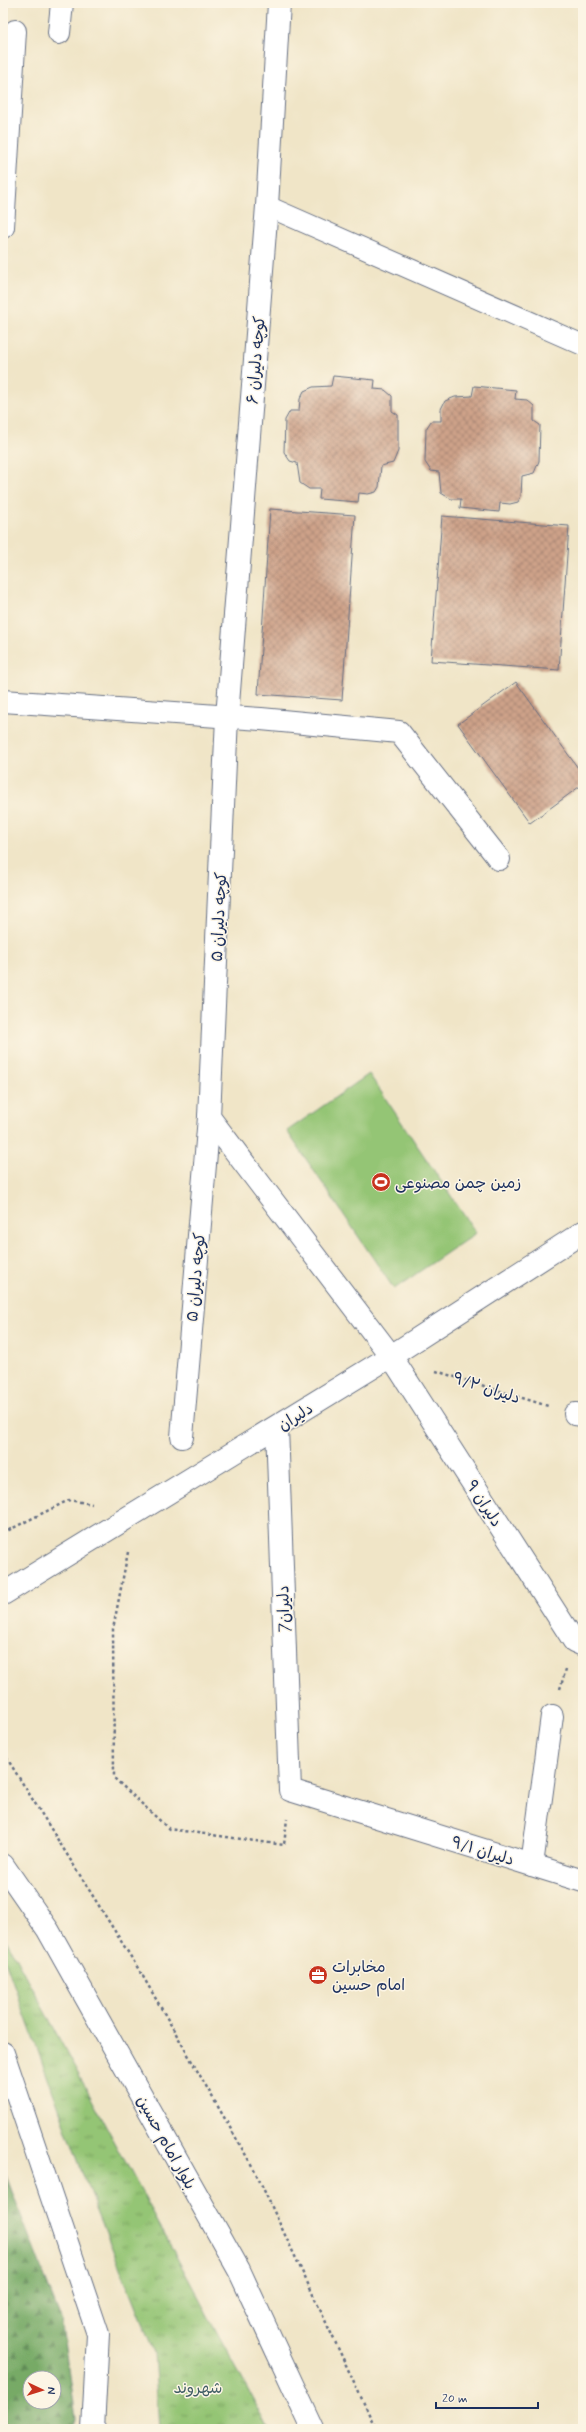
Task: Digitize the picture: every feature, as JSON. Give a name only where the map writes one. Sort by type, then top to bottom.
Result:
[{"type":"street","points":[[59,33],[62,3]]},
{"type":"street","name":"کوچه دلیران ۶","points":[[227,717],[267,206],[279,3]]},
{"type":"street","points":[[3,227],[15,31]]},
{"type":"street","points":[[3,701],[227,717],[399,732],[499,860]]},
{"type":"street","name":"کوچه دلیران ۵","points":[[182,1436],[209,1118],[227,717]]},
{"type":"street","points":[[209,1118],[391,1356]]},
{"type":"street","name":"دلیران","points":[[3,1594],[391,1356],[583,1232]]},
{"type":"street","name":"دلیران ۹","points":[[391,1356],[578,1643]]},
{"type":"street","name":"دلیران7","points":[[277,1427],[290,1790]]},
{"type":"street","name":"دلیران ۹/۱","points":[[290,1790],[532,1865],[552,1716]]},
{"type":"street","name":"بلوار امام حسین","points":[[3,1865],[48,1930],[239,2270],[312,2429]]},
{"type":"street","points":[[532,1865],[583,1881]]},
{"type":"street","points":[[3,2053],[98,2334],[93,2429]]},
{"type":"lane","points":[[267,206],[583,345]]},
{"type":"path","name":"دلیران ۹/۲","points":[[435,1370],[579,1415]]},
{"type":"path","points":[[3,1533],[69,1500],[135,1513],[113,1630],[114,1778],[169,1829],[284,1845],[290,1790]]},
{"type":"path","points":[[552,1716],[578,1643]]},
{"type":"path","points":[[3,1752],[141,1973],[255,2171],[376,2429]]},
{"type":"green space","name":"زمین چمن مصنوعی","points":[[369,1074],[476,1233],[394,1289],[287,1131]]},
{"type":"green space","name":"شهروند","points":[[3,1934],[269,2429],[159,2429],[154,2353],[88,2188],[3,1955]]},
{"type":"green space","points":[[3,2169],[61,2319],[75,2418],[71,2429],[3,2429]]},
{"type":"building","points":[[333,376],[375,380],[374,389],[385,390],[392,396],[392,411],[398,415],[398,451],[393,463],[381,466],[379,487],[376,492],[368,494],[359,493],[358,502],[319,499],[320,489],[309,489],[300,483],[297,463],[290,461],[284,452],[285,420],[290,411],[299,411],[300,399],[304,391],[313,387],[331,386]]},
{"type":"building","points":[[474,386],[516,390],[515,399],[527,400],[534,406],[534,421],[540,425],[539,461],[534,473],[522,476],[521,496],[518,502],[510,504],[500,503],[499,512],[460,508],[461,499],[451,499],[441,493],[439,472],[431,471],[425,462],[426,429],[431,421],[441,421],[441,409],[445,401],[455,397],[472,396]]},
{"type":"building","points":[[270,509],[355,515],[342,700],[258,694]]},
{"type":"building","points":[[442,516],[569,526],[559,670],[431,661]]},
{"type":"building","points":[[516,682],[583,775],[583,784],[530,823],[458,724]]},
{"type":"place","name":"زمین چمن مصنوعی","points":[[381,1182]]},
{"type":"place","name":"مخابرات امام حسین","points":[[318,1975]]}]
